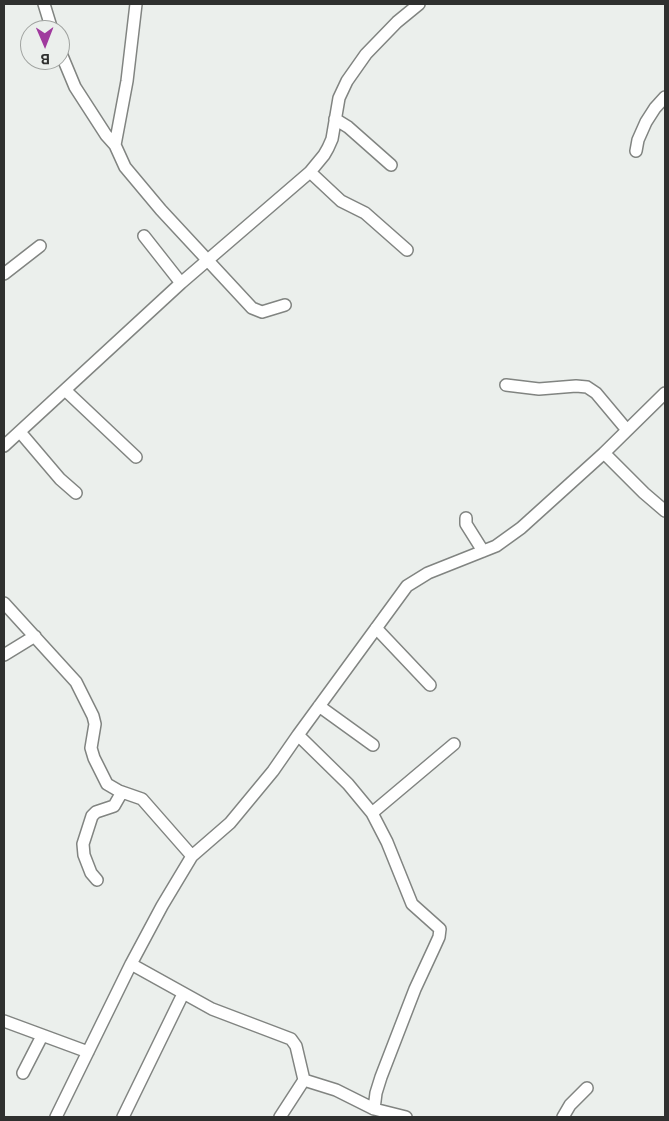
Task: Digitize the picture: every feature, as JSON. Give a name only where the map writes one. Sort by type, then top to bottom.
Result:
[{"type":"street","points":[[44,4],[49,20]]},
{"type":"street","points":[[115,144],[128,81],[136,4]]},
{"type":"street","points":[[4,446],[181,283],[310,172],[324,155],[332,139],[341,93],[358,64],[396,22],[419,4]]},
{"type":"street","points":[[68,70],[75,88],[106,135],[115,144],[125,167],[207,260],[255,310],[265,311],[284,305]]},
{"type":"street","points":[[636,151],[638,140],[646,122],[665,97]]},
{"type":"street","points":[[335,119],[348,127],[391,165]]},
{"type":"street","points":[[310,172],[341,201],[365,213],[408,250]]},
{"type":"street","points":[[144,236],[181,283]]},
{"type":"street","points":[[4,274],[40,246]]},
{"type":"street","points":[[506,385],[539,388],[588,387],[596,393],[626,430]]},
{"type":"street","points":[[65,390],[136,457]]},
{"type":"street","points":[[56,1117],[162,906],[192,856],[230,823],[273,771],[407,586],[428,573],[496,546],[521,528],[664,397]]},
{"type":"street","points":[[20,432],[53,471],[76,493]]},
{"type":"street","points":[[604,453],[665,511]]},
{"type":"street","points":[[466,518],[466,524],[483,551]]},
{"type":"street","points":[[4,603],[76,682],[93,716],[95,724],[91,748],[101,774],[116,790],[142,799],[192,856]]},
{"type":"street","points":[[376,628],[430,685]]},
{"type":"street","points":[[4,655],[35,636]]},
{"type":"street","points":[[319,706],[373,746]]},
{"type":"street","points":[[298,735],[348,784],[372,813],[387,842],[412,904],[440,929],[439,937],[412,997],[376,1093],[364,1117]]},
{"type":"street","points":[[372,813],[454,744]]},
{"type":"street","points":[[97,880],[90,872],[84,856],[83,844],[92,816],[96,812],[114,806],[116,790]]},
{"type":"street","points":[[132,964],[212,1009],[291,1039],[296,1046],[304,1080],[280,1117]]},
{"type":"street","points":[[123,1117],[183,994]]},
{"type":"street","points":[[4,1021],[88,1052]]},
{"type":"street","points":[[23,1073],[42,1036]]},
{"type":"street","points":[[304,1080],[336,1090],[368,1107],[406,1117]]},
{"type":"street","points":[[563,1117],[570,1106],[587,1088]]}]
